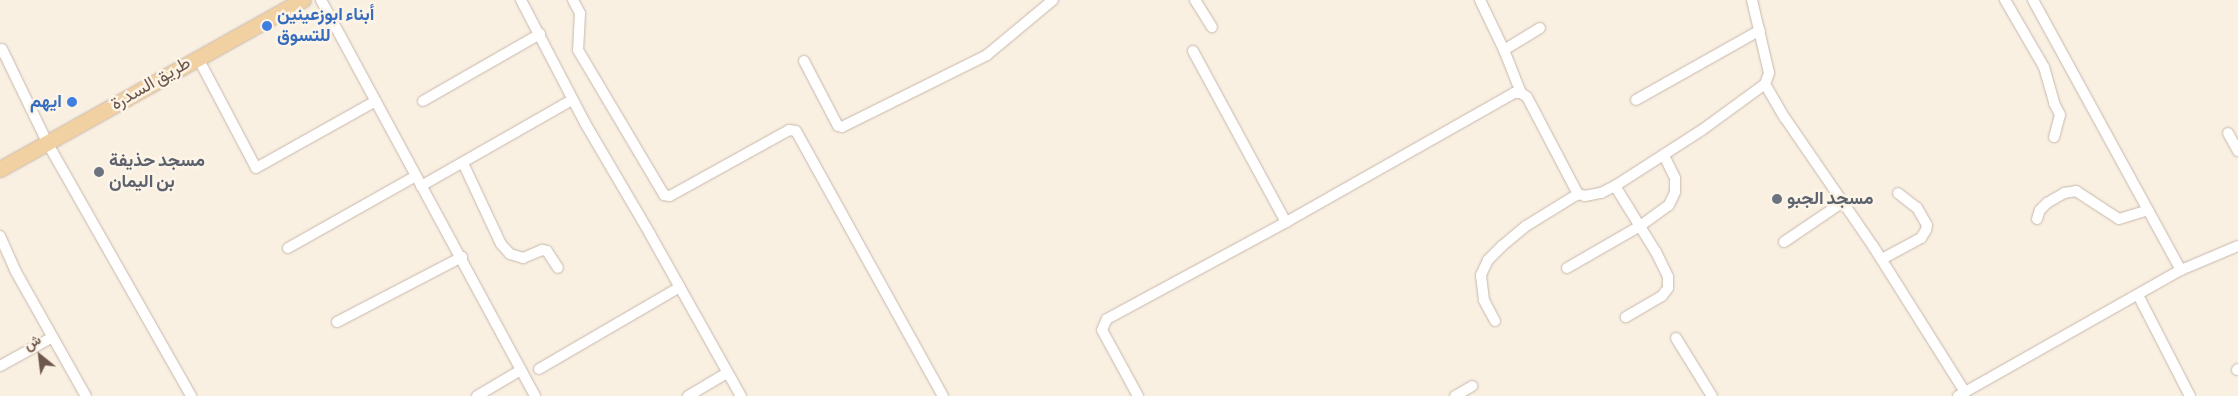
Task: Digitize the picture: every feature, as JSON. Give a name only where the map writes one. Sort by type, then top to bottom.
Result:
[{"type":"main road","name":"طريق السدرة","points":[[0,169],[48,144],[303,0]]},
{"type":"street","points":[[321,0],[421,186],[462,257],[535,396]]},
{"type":"street","points":[[521,0],[572,100],[741,396]]},
{"type":"street","points":[[573,0],[580,13],[578,50],[664,195],[670,196],[788,130],[796,131],[942,396]]},
{"type":"street","points":[[1195,0],[1212,27]]},
{"type":"street","points":[[1480,0],[1504,50],[1521,93]]},
{"type":"street","points":[[1138,396],[1102,330],[1107,319],[1286,222],[1514,93],[1521,93],[1527,97],[1578,194],[1585,196],[1601,193],[1615,186],[1765,84],[1769,73],[1752,0]]},
{"type":"street","points":[[2005,0],[2044,67],[2054,103],[2060,115],[2054,137]]},
{"type":"street","points":[[2033,0],[2182,270]]},
{"type":"street","points":[[804,61],[838,126],[842,127],[987,55],[1051,1]]},
{"type":"street","points":[[1504,50],[1540,28]]},
{"type":"street","points":[[1636,100],[1760,30]]},
{"type":"street","points":[[423,101],[540,34]]},
{"type":"street","points":[[2,49],[48,144],[191,396]]},
{"type":"street","points":[[1193,51],[1286,222]]},
{"type":"street","points":[[198,58],[256,168],[376,101]]},
{"type":"street","points":[[1765,84],[1785,118],[1882,259],[1961,394],[2182,270],[2238,246]]},
{"type":"street","points":[[421,186],[572,100]]},
{"type":"street","points":[[2228,133],[2238,151]]},
{"type":"street","points":[[1567,268],[1640,226],[1669,205],[1675,192],[1675,178],[1664,154]]},
{"type":"street","points":[[463,163],[501,244],[510,254],[522,258],[542,250],[547,251],[558,268]]},
{"type":"street","points":[[288,248],[416,176]]},
{"type":"street","points":[[1615,186],[1665,268],[1668,277],[1668,288],[1657,300],[1626,317]]},
{"type":"street","points":[[2037,219],[2040,210],[2047,203],[2064,193],[2076,191],[2119,219],[2148,210]]},
{"type":"street","points":[[1882,259],[1921,238],[1926,230],[1927,225],[1917,208],[1898,192]]},
{"type":"street","points":[[1495,321],[1482,289],[1481,275],[1484,266],[1502,246],[1526,226],[1578,194]]},
{"type":"street","points":[[1784,242],[1843,202]]},
{"type":"street","points":[[0,236],[16,272],[86,396]]},
{"type":"street","points":[[337,322],[462,257]]},
{"type":"street","points":[[539,368],[680,287]]},
{"type":"street","points":[[2138,295],[2190,396]]},
{"type":"street","points":[[0,366],[53,337]]},
{"type":"street","points":[[1676,338],[1712,396]]},
{"type":"street","points":[[477,396],[521,370]]},
{"type":"street","points":[[688,396],[727,373]]},
{"type":"street","points":[[1455,396],[1472,386]]},
{"type":"place","name":"أبناء ابوزعينين للتسوق","points":[[267,26]]},
{"type":"place","name":"ايهم","points":[[72,102]]},
{"type":"place","name":"مسجد حذيفة بن اليمان","points":[[99,172]]},
{"type":"place","name":"مسجد الجبو","points":[[1777,199]]}]
